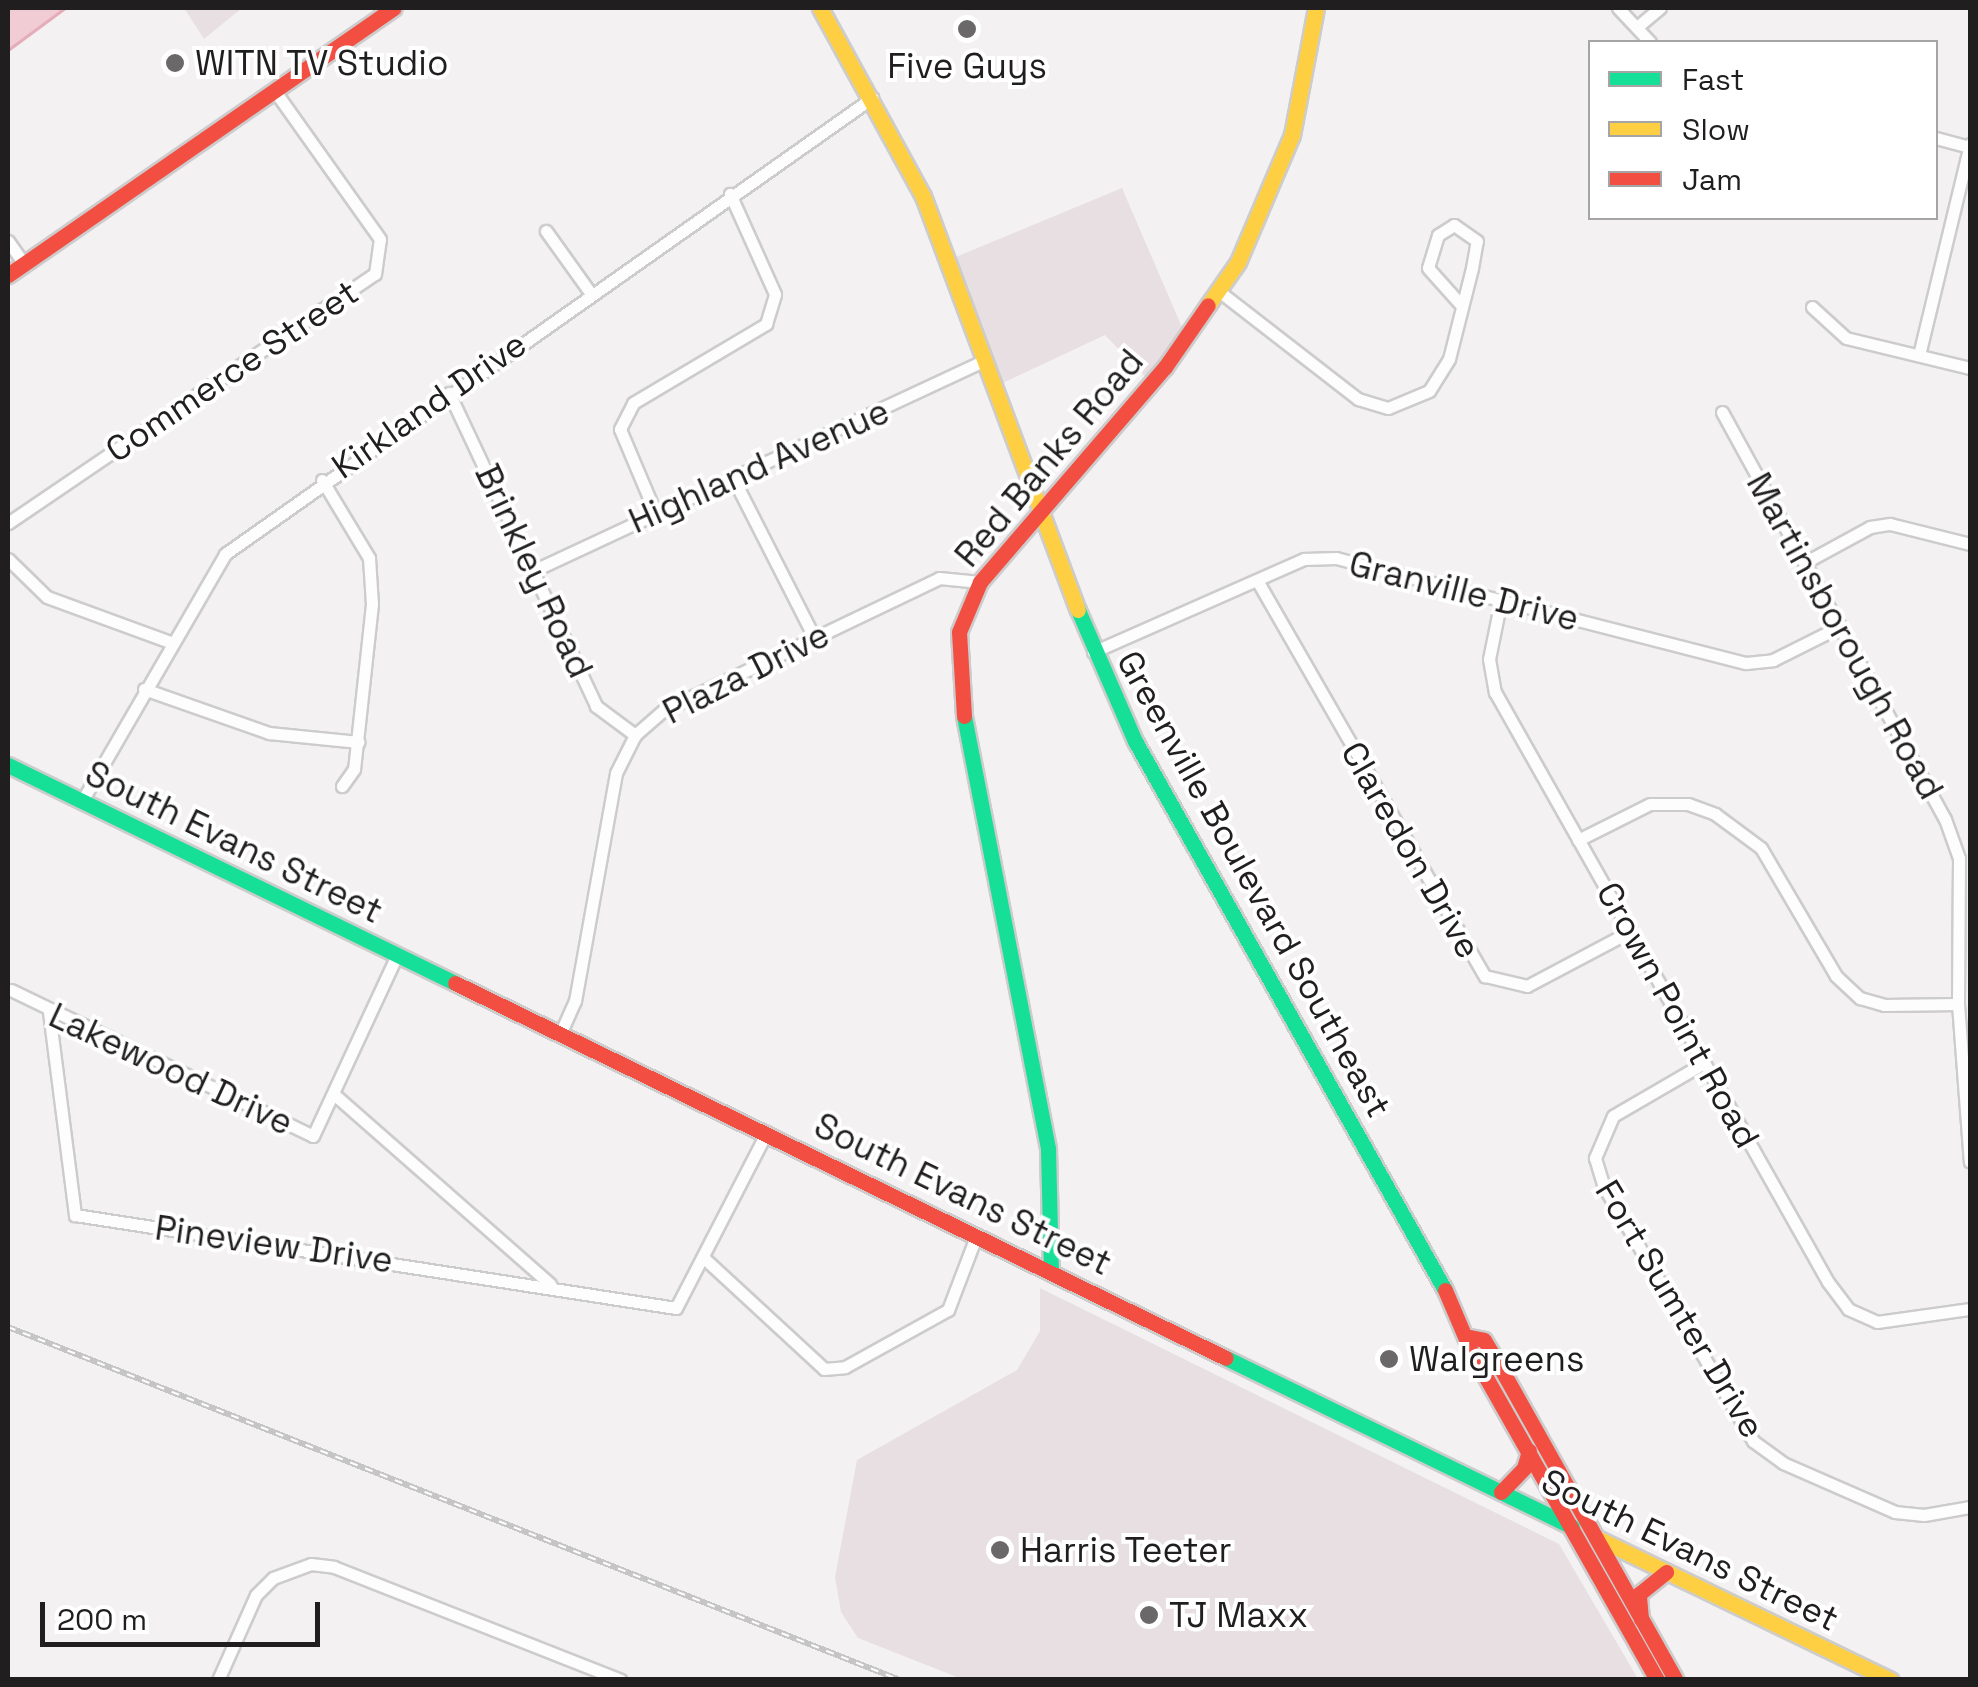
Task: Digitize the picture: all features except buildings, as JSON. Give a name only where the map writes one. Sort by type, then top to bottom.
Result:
[{"type":"main road","points":[[8,275],[394,8]]},
{"type":"main road","name":"Greenville Boulevard Southeast","points":[[820,8],[923,196],[1093,652],[1141,752],[1470,1336],[1484,1340],[1496,1358],[1676,1680]]},
{"type":"main road","name":"Red Banks Road","points":[[1052,1270],[1048,1150],[957,678],[959,632],[980,582],[1220,292],[1276,182],[1317,8]]},
{"type":"main road","name":"South Evans Street","points":[[8,765],[1891,1680]]},
{"type":"main road","points":[[1470,1336],[1471,1351],[1657,1680]]},
{"type":"main road","points":[[1501,1492],[1524,1468],[1528,1451]]},
{"type":"main road","points":[[1641,1622],[1640,1594],[1666,1572]]},
{"type":"street","points":[[1618,8],[1648,40]]},
{"type":"street","points":[[1638,27],[1660,8]]},
{"type":"street","name":"Commerce Street","points":[[8,523],[374,274],[380,238],[274,90]]},
{"type":"street","name":"Kirkland Drive","points":[[82,801],[170,642],[225,554],[322,480],[590,291],[872,98]]},
{"type":"street","points":[[1919,355],[1970,145],[1938,138]]},
{"type":"street","points":[[656,512],[620,428],[633,403],[766,324],[775,294],[762,254],[730,194]]},
{"type":"street","points":[[1220,292],[1358,399],[1388,408],[1416,399],[1441,377],[1462,306],[1477,241],[1454,225],[1438,235],[1428,268],[1462,306]]},
{"type":"street","points":[[546,231],[590,291]]},
{"type":"street","points":[[8,241],[24,264]]},
{"type":"street","points":[[1812,307],[1846,338],[1970,368]]},
{"type":"street","name":"Highland Avenue","points":[[536,570],[982,362]]},
{"type":"street","name":"Brinkley Road","points":[[449,394],[536,570],[596,706],[634,734]]},
{"type":"street","name":"Martinsborough Road","points":[[1722,412],[1945,818],[1959,858],[1958,1004],[1970,1162]]},
{"type":"street","points":[[322,480],[369,558],[372,604],[359,742],[354,768],[342,786]]},
{"type":"street","points":[[734,480],[814,637]]},
{"type":"street","points":[[1804,564],[1870,527],[1890,524],[1970,544]]},
{"type":"street","name":"Granville Drive","points":[[1093,652],[1258,582],[1304,558],[1336,558],[1746,663],[1773,660],[1841,626]]},
{"type":"street","points":[[8,559],[48,597],[170,642]]},
{"type":"street","name":"Plaza Drive","points":[[560,1032],[574,1001],[616,773],[634,734],[664,710],[940,578],[980,582]]},
{"type":"street","name":"Claredon Drive","points":[[1258,582],[1485,976],[1526,986],[1630,931]]},
{"type":"street","name":"Crown Point Road","points":[[1501,600],[1489,659],[1495,692],[1848,1309],[1877,1322],[1970,1309]]},
{"type":"street","points":[[144,690],[269,733],[359,742]]},
{"type":"street","points":[[1578,840],[1650,804],[1688,804],[1715,814],[1761,848],[1836,976],[1860,998],[1884,1005],[1958,1004]]},
{"type":"street","name":"Lakewood Drive","points":[[11,990],[49,1012],[313,1136],[336,1096],[397,955]]},
{"type":"street","name":"Pineview Drive","points":[[49,1012],[75,1216],[550,1284],[676,1308],[706,1259]]},
{"type":"street","name":"Fort Sumter Drive","points":[[1704,1063],[1613,1116],[1595,1158],[1604,1188],[1753,1441],[1782,1464],[1896,1512],[1924,1515],[1970,1507]]},
{"type":"street","points":[[336,1096],[550,1284]]},
{"type":"street","points":[[768,1132],[706,1259],[824,1368],[845,1367],[948,1310],[977,1234]]},
{"type":"street","points":[[218,1680],[256,1596],[273,1578],[311,1564],[334,1568],[621,1680]]},
{"type":"shaded area","points":[[8,8],[68,8],[8,50]]},
{"type":"shaded area","points":[[184,8],[242,8],[204,39]]},
{"type":"shaded area","points":[[1122,188],[1181,325],[1191,333],[1151,383],[1105,335],[992,388],[946,261]]},
{"type":"shaded area","points":[[1040,1288],[1559,1544],[1638,1679],[962,1679],[858,1638],[841,1612],[835,1577],[857,1460],[1017,1370],[1040,1331]]},
{"type":"waterway","points":[[8,50],[65,8]]},
{"type":"railway","points":[[8,1327],[900,1680]]},
{"type":"traffic: fast","points":[[1078,610],[1135,741],[1445,1290]]},
{"type":"traffic: fast","points":[[964,716],[1048,1149],[1051,1270]]},
{"type":"traffic: fast","points":[[8,765],[455,983]]},
{"type":"traffic: fast","points":[[1226,1358],[1572,1527]]},
{"type":"traffic: slow","points":[[820,8],[923,196],[1078,610]]},
{"type":"traffic: slow","points":[[1208,305],[1238,262],[1292,135],[1316,8]]},
{"type":"traffic: slow","points":[[1597,1538],[1891,1680]]},
{"type":"traffic: jam","points":[[8,275],[394,8]]},
{"type":"traffic: jam","points":[[964,716],[959,632],[980,582],[1165,367],[1208,305]]},
{"type":"traffic: jam","points":[[455,983],[1226,1358]]},
{"type":"traffic: jam","points":[[1445,1290],[1471,1351],[1657,1680]]},
{"type":"traffic: jam","points":[[1470,1337],[1484,1340],[1495,1358],[1676,1680]]},
{"type":"traffic: jam","points":[[1501,1492],[1524,1468],[1529,1451]]},
{"type":"traffic: jam","points":[[1641,1619],[1639,1594],[1666,1572]]},
{"type":"place","name":"Five Guys","points":[[967,29]]},
{"type":"place","name":"WITN TV Studio","points":[[175,63]]},
{"type":"place","name":"Walgreens","points":[[1389,1359]]},
{"type":"place","name":"Harris Teeter","points":[[1000,1550]]},
{"type":"place","name":"TJ Maxx","points":[[1149,1615]]}]
